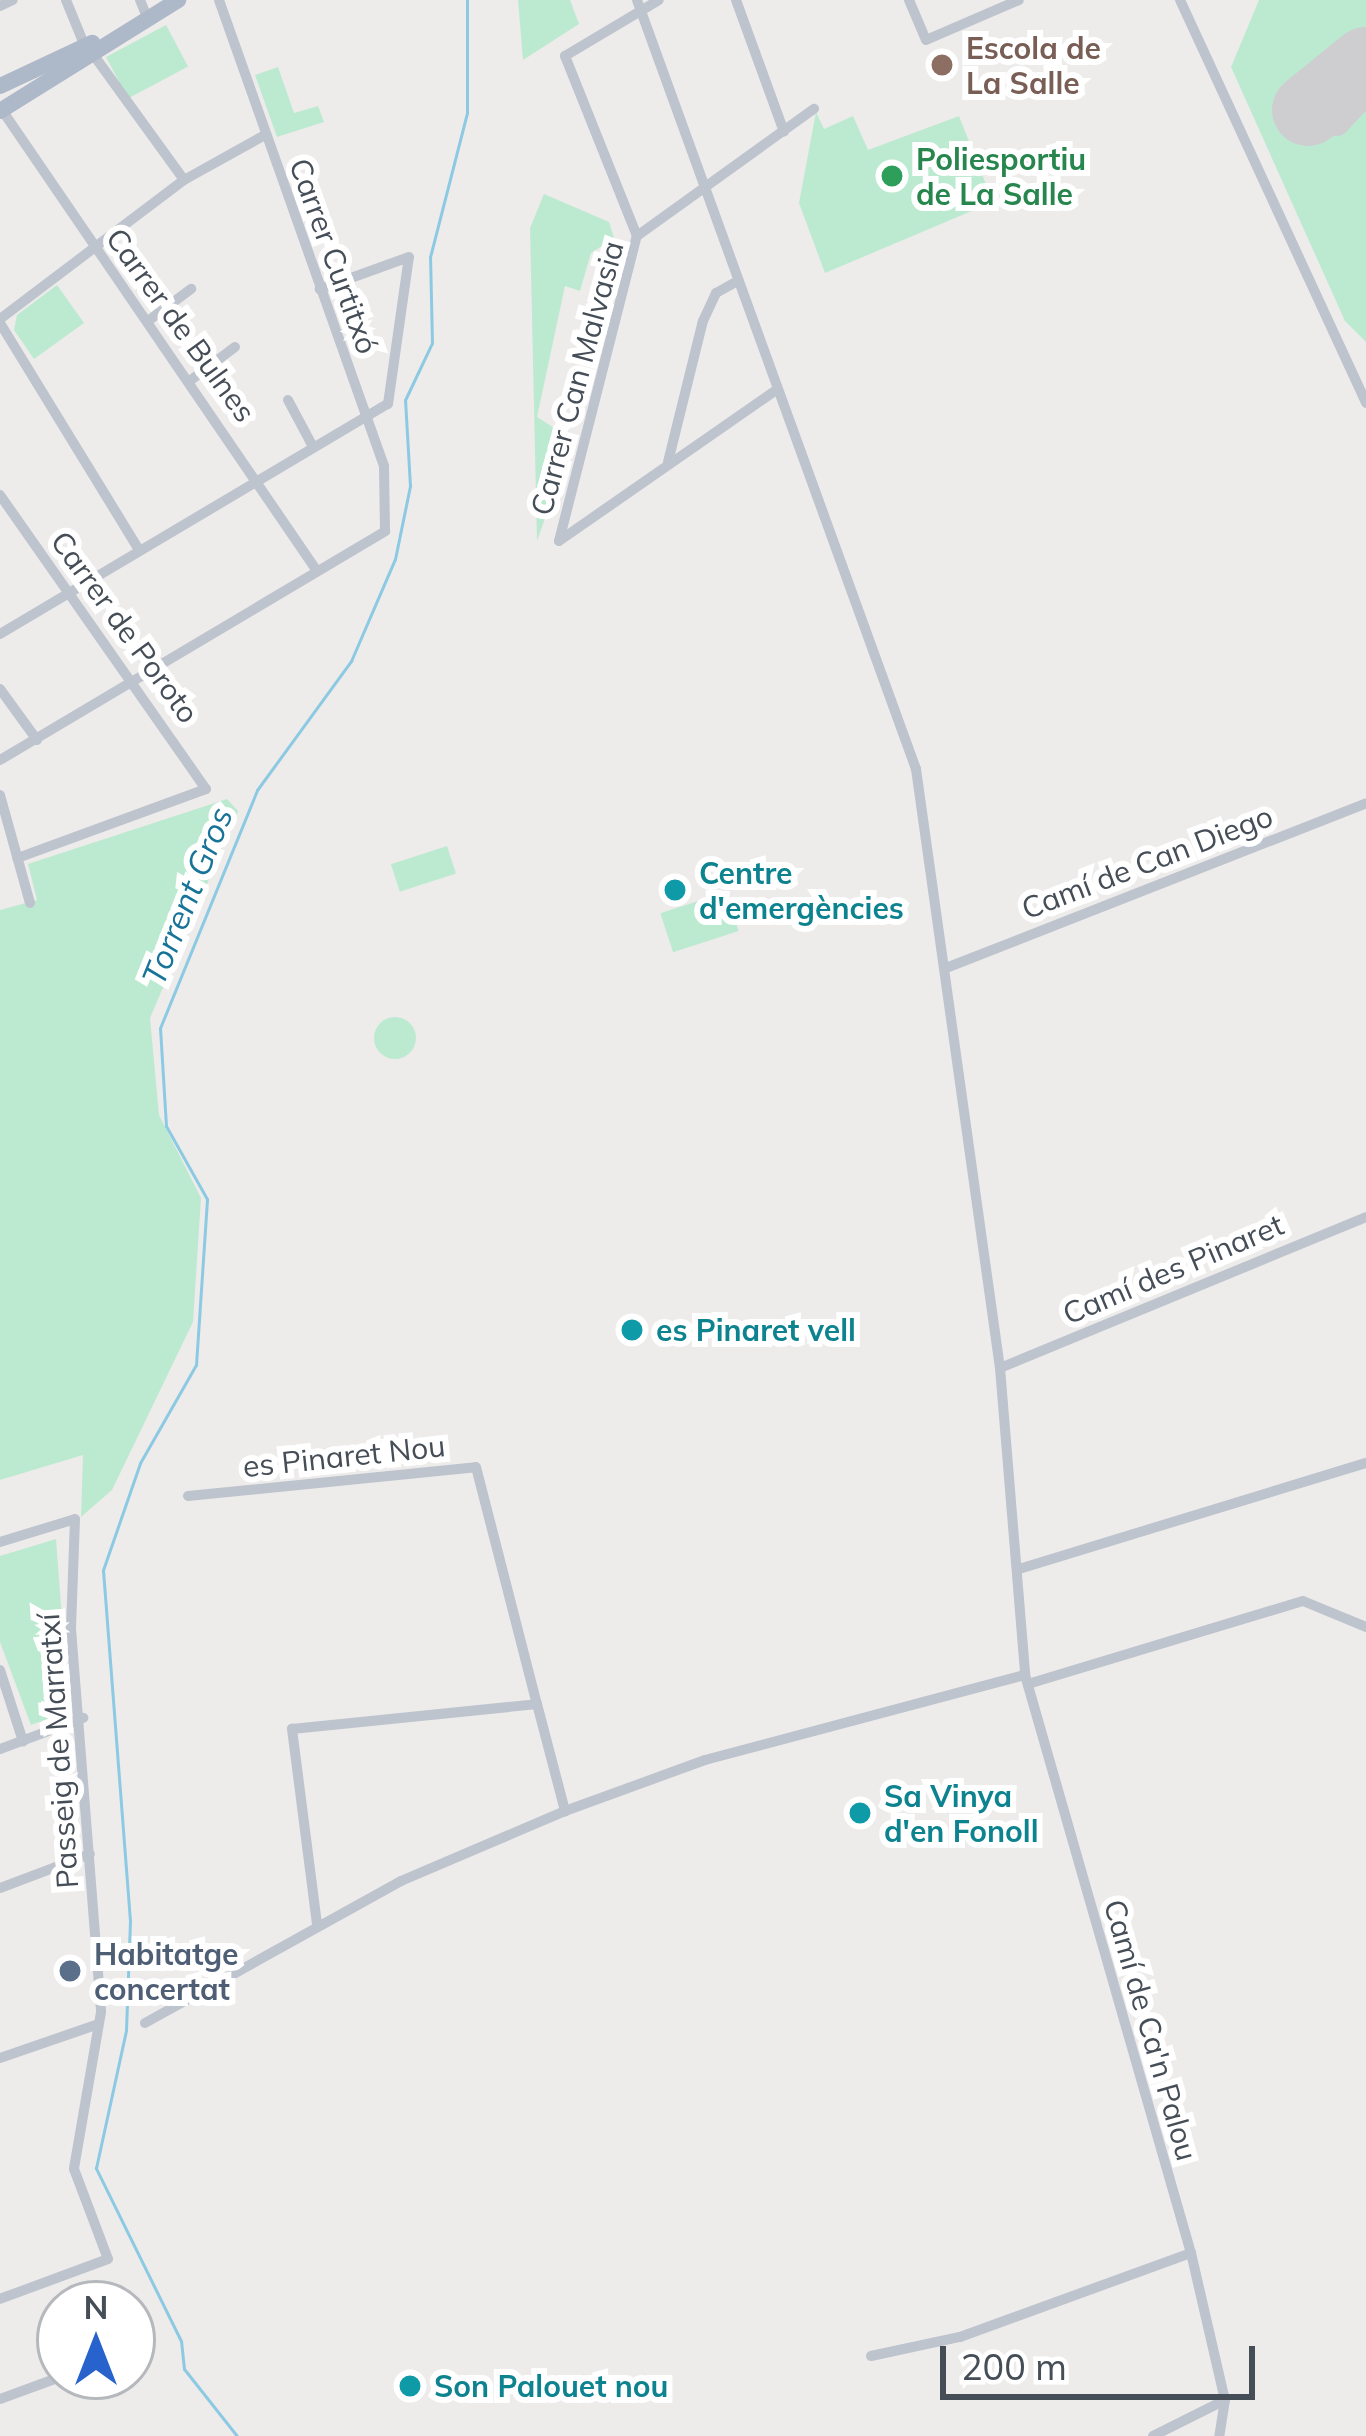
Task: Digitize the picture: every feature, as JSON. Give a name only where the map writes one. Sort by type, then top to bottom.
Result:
[{"type":"main road","points":[[1,110],[144,8],[178,0]]},
{"type":"main road","points":[[0,86],[93,45]]},
{"type":"street","points":[[0,6],[13,0]]},
{"type":"street","points":[[66,0],[184,180]]},
{"type":"street","name":"Carrer Curtitxó","points":[[219,0],[384,466],[385,531],[317,571]]},
{"type":"street","points":[[637,236],[565,56],[639,6],[659,0]]},
{"type":"street","points":[[736,0],[784,132]]},
{"type":"street","points":[[909,0],[926,40],[1019,0]]},
{"type":"street","points":[[1180,0],[1366,404]]},
{"type":"street","name":"Camí de Ca'n Palou","points":[[639,6],[916,769],[1000,1368],[1027,1680],[1191,2253],[1225,2400],[1220,2436]]},
{"type":"street","name":"Carrer Can Malvasia","points":[[668,462],[559,541],[637,236],[814,109]]},
{"type":"street","name":"Carrer de Bulnes","points":[[1,110],[260,476],[317,571]]},
{"type":"street","points":[[139,550],[1,316],[184,180],[266,135]]},
{"type":"street","points":[[0,634],[365,413],[388,404],[409,257],[320,289]]},
{"type":"street","points":[[668,462],[703,321],[736,282]]},
{"type":"street","points":[[148,320],[190,289]]},
{"type":"street","points":[[191,380],[235,347]]},
{"type":"street","points":[[1353,374],[1366,363]]},
{"type":"street","points":[[668,462],[776,390]]},
{"type":"street","points":[[288,400],[312,445]]},
{"type":"street","name":"Carrer de Poroto","points":[[0,495],[206,789],[17,858]]},
{"type":"street","points":[[0,760],[317,571]]},
{"type":"street","points":[[0,688],[37,740]]},
{"type":"street","points":[[0,795],[30,903]]},
{"type":"street","name":"Camí de Can Diego","points":[[946,968],[1366,803]]},
{"type":"street","name":"Camí des Pinaret","points":[[1000,1368],[1366,1217]]},
{"type":"street","points":[[1019,1569],[1366,1463]]},
{"type":"street","name":"es Pinaret Nou","points":[[188,1496],[476,1467],[565,1811]]},
{"type":"street","name":"Passeig de Marratxí","points":[[0,1543],[75,1519],[96,2025],[74,2169],[108,2259],[0,2299]]},
{"type":"street","points":[[145,2023],[316,1924],[565,1811],[704,1760],[1027,1680],[1303,1601],[1366,1627]]},
{"type":"street","points":[[0,1670],[23,1741]]},
{"type":"street","points":[[316,1924],[292,1729],[538,1704]]},
{"type":"street","points":[[0,1749],[83,1718]]},
{"type":"street","points":[[0,1888],[90,1854]]},
{"type":"street","points":[[0,2059],[96,2025]]},
{"type":"street","points":[[871,2356],[960,2337],[1191,2253]]},
{"type":"street","points":[[0,2399],[36,2386]]},
{"type":"street","points":[[1153,2436],[1225,2400]]},
{"type":"green space","points":[[518,0],[570,0],[579,24],[523,60]]},
{"type":"green space","points":[[1259,0],[1366,0],[1366,41],[1295,99],[1327,139],[1366,107],[1366,342],[1345,321],[1231,67]]},
{"type":"green space","points":[[166,25],[188,66],[128,98],[106,57]]},
{"type":"green space","points":[[278,67],[294,113],[318,106],[324,122],[277,137],[255,75]]},
{"type":"green space","name":"Poliesportiu de La Salle","points":[[816,112],[824,129],[853,116],[868,150],[959,116],[993,202],[825,273],[799,203]]},
{"type":"green space","points":[[544,194],[609,222],[614,238],[591,253],[580,291],[565,286],[537,417],[573,440],[537,541],[530,228]]},
{"type":"green space","points":[[57,285],[84,323],[34,359],[14,330],[17,315]]},
{"type":"green space","points":[[227,799],[238,811],[150,1018],[159,1115],[201,1198],[193,1322],[112,1490],[81,1517],[83,1455],[0,1480],[0,910],[37,900],[28,864]]},
{"type":"green space","points":[[447,846],[456,874],[400,892],[391,864]]},
{"type":"green space","points":[[726,892],[739,931],[673,952],[660,913]]},
{"type":"green space","points":[[395,1017],[410,1023],[416,1038],[410,1053],[395,1059],[380,1053],[374,1038],[380,1023]]},
{"type":"green space","points":[[56,1539],[69,1711],[31,1725],[0,1642],[0,1556]]},
{"type":"waterway","name":"Torrent Gros","points":[[237,2436],[184,2369],[181,2341],[96,2168],[126,2030],[130,1921],[103,1570],[140,1463],[196,1365],[207,1199],[166,1126],[160,1028],[257,790],[351,661],[395,559],[410,486],[405,400],[432,343],[430,257],[467,113],[467,0]]},
{"type":"taxiway","points":[[1366,65],[1320,85],[1311,109],[1336,122],[1366,90]]},
{"type":"runway","points":[[1308,110],[1366,63]]},
{"type":"place","name":"Escola de La Salle","points":[[942,65]]},
{"type":"place","name":"Poliesportiu de La Salle","points":[[892,176]]},
{"type":"place","name":"Centre d'emergències","points":[[675,890]]},
{"type":"place","name":"es Pinaret vell","points":[[632,1330]]},
{"type":"place","name":"Sa Vinya d'en Fonoll","points":[[860,1813]]},
{"type":"place","name":"Habitatge concertat","points":[[70,1971]]},
{"type":"place","name":"Son Palouet nou","points":[[410,2386]]}]
